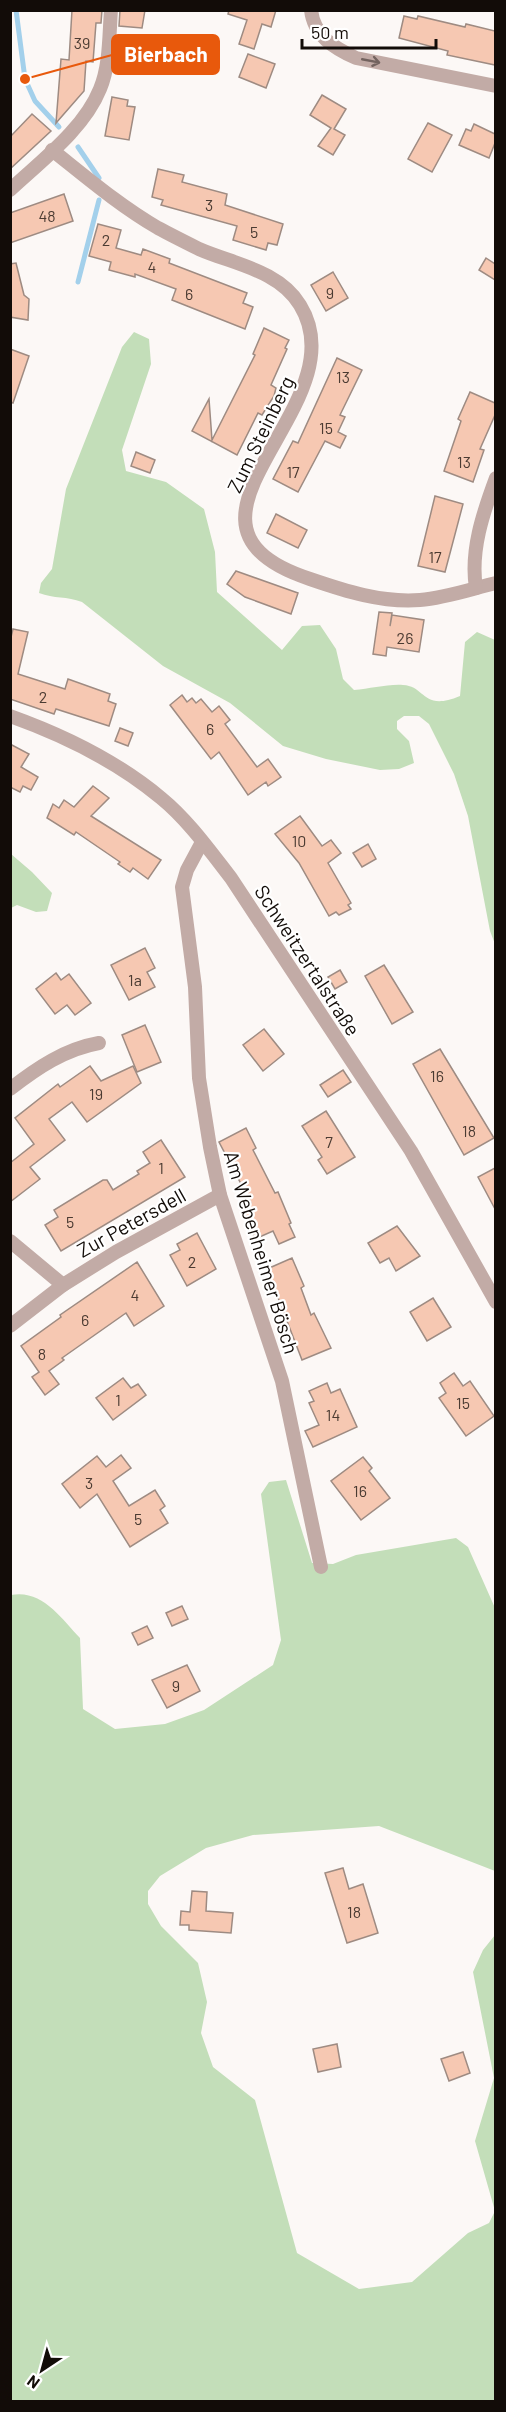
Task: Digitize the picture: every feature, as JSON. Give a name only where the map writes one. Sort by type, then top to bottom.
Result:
[{"type":"street","points":[[10,190],[52,150],[90,108],[100,89],[107,65],[111,10]]},
{"type":"street","points":[[311,10],[312,21],[320,35],[336,49],[356,58],[495,86]]},
{"type":"street","name":"Zum Steinberg","points":[[52,150],[124,206],[157,227],[199,249],[266,274],[286,288],[300,304],[308,324],[311,348],[309,377],[248,498],[243,520],[247,538],[258,552],[301,576],[349,592],[391,600],[421,600],[495,583]]},
{"type":"street","points":[[476,588],[474,571],[477,542],[495,478]]},
{"type":"street","name":"Schweitzertalstraße","points":[[10,716],[80,747],[128,774],[163,799],[202,842],[231,878],[411,1151],[495,1302]]},
{"type":"street","name":"Am Webenheimer Bösch","points":[[202,842],[187,870],[182,887],[195,987],[199,1078],[220,1196],[282,1381],[321,1567]]},
{"type":"street","points":[[10,1089],[57,1057],[83,1046],[99,1043]]},
{"type":"street","name":"Zur Petersdell","points":[[10,1326],[63,1285],[125,1246],[220,1196]]},
{"type":"street","points":[[10,1240],[63,1285]]},
{"type":"green space","points":[[134,332],[149,339],[151,364],[122,450],[126,471],[166,482],[204,509],[215,552],[217,592],[282,650],[302,626],[320,625],[336,649],[343,679],[354,690],[403,685],[416,689],[431,700],[438,701],[460,696],[465,642],[477,632],[495,640],[495,944],[490,931],[468,816],[454,774],[429,724],[419,716],[404,716],[397,721],[397,729],[409,741],[414,763],[399,769],[380,770],[326,759],[283,746],[230,703],[163,666],[82,602],[39,593],[41,583],[52,569],[66,489],[122,347]]},
{"type":"green space","points":[[11,854],[52,893],[47,911],[36,912],[17,905],[11,908]]},
{"type":"green space","points":[[286,1480],[312,1563],[333,1564],[356,1555],[456,1538],[468,1547],[495,1608],[495,1871],[379,1826],[253,1835],[206,1848],[160,1876],[148,1891],[148,1904],[161,1926],[198,1963],[207,2002],[201,2033],[213,2067],[255,2100],[297,2253],[359,2289],[412,2282],[468,2233],[489,2223],[495,2211],[495,2401],[11,2402],[11,1595],[32,1596],[41,1601],[58,1614],[80,1638],[83,1709],[115,1729],[165,1724],[204,1710],[273,1665],[281,1640],[261,1494],[269,1482]]},
{"type":"green space","points":[[495,1935],[495,2211],[475,2141],[494,2078],[473,1972],[483,1950]]},
{"type":"building","points":[[72,10],[102,10],[101,23],[96,23],[93,62],[86,61],[84,91],[56,123],[61,59],[69,60]]},
{"type":"building","points":[[120,10],[145,10],[142,28],[119,26]]},
{"type":"building","points":[[229,10],[276,10],[271,27],[262,24],[254,49],[239,44],[247,20],[228,14]]},
{"type":"building","points":[[404,16],[417,19],[418,16],[465,27],[466,24],[495,31],[495,65],[447,55],[448,51],[399,38]]},
{"type":"building","points":[[248,54],[275,64],[266,88],[239,77]]},
{"type":"building","points":[[322,95],[346,109],[334,129],[345,135],[333,155],[318,146],[331,128],[310,115]]},
{"type":"building","points":[[112,97],[128,100],[127,106],[135,107],[129,140],[105,136]]},
{"type":"building","points":[[32,114],[51,131],[10,169],[10,137]]},
{"type":"building","points":[[428,123],[452,135],[432,172],[408,159]]},
{"type":"building","points":[[474,124],[495,134],[495,143],[489,158],[459,145],[466,129],[471,131]]},
{"type":"building","points":[[158,169],[184,175],[182,182],[227,194],[225,205],[283,224],[277,245],[268,243],[266,250],[233,240],[237,226],[161,205],[163,200],[152,197]]},
{"type":"building","points":[[64,194],[73,221],[10,243],[10,213]]},
{"type":"building","points":[[98,224],[121,230],[116,248],[141,255],[143,249],[170,259],[169,263],[247,293],[243,303],[253,307],[245,329],[172,300],[176,289],[135,274],[135,277],[109,270],[111,262],[89,256]]},
{"type":"building","points":[[486,258],[495,264],[495,280],[479,270]]},
{"type":"building","points":[[16,263],[24,295],[29,299],[28,320],[10,317],[10,264]]},
{"type":"building","points":[[333,272],[348,298],[326,311],[311,285]]},
{"type":"building","points":[[264,328],[289,340],[271,385],[276,388],[274,396],[262,415],[258,413],[237,455],[192,431],[209,399],[212,440],[255,355],[253,354]]},
{"type":"building","points":[[10,349],[29,356],[13,403],[10,402]]},
{"type":"building","points":[[337,358],[362,370],[340,415],[345,417],[338,432],[346,436],[340,448],[325,441],[298,492],[273,479],[293,441],[298,443]]},
{"type":"building","points":[[470,392],[495,403],[495,415],[480,449],[484,450],[473,482],[444,471],[461,421],[458,419]]},
{"type":"building","points":[[136,452],[155,460],[150,473],[131,466]]},
{"type":"building","points":[[435,496],[463,504],[445,572],[418,566]]},
{"type":"building","points":[[276,514],[307,530],[298,548],[267,533]]},
{"type":"building","points":[[236,571],[298,593],[291,614],[245,597],[227,584]]},
{"type":"building","points":[[379,612],[392,613],[390,626],[392,615],[424,620],[419,652],[387,647],[386,656],[373,654]]},
{"type":"building","points":[[13,629],[28,632],[18,674],[65,689],[68,679],[110,694],[108,701],[116,704],[109,726],[56,709],[54,714],[10,699],[10,641]]},
{"type":"building","points":[[182,695],[187,702],[192,698],[196,703],[201,699],[212,712],[219,706],[230,720],[225,724],[257,767],[268,759],[281,777],[268,786],[266,782],[248,795],[219,752],[211,759],[170,705]]},
{"type":"building","points":[[120,728],[133,733],[128,746],[115,741]]},
{"type":"building","points":[[10,744],[29,754],[21,767],[38,777],[31,790],[23,786],[20,792],[10,787]]},
{"type":"building","points":[[93,786],[109,798],[91,816],[161,860],[148,879],[133,868],[130,872],[118,864],[120,862],[76,832],[74,835],[47,818],[53,804],[59,808],[64,800],[74,807]]},
{"type":"building","points":[[300,816],[322,846],[331,840],[341,853],[328,863],[351,903],[348,905],[351,909],[339,915],[336,912],[329,916],[299,863],[275,834]]},
{"type":"building","points":[[368,844],[376,859],[362,867],[353,853]]},
{"type":"building","points":[[145,948],[155,968],[147,972],[155,987],[129,1000],[111,965]]},
{"type":"building","points":[[384,965],[413,1012],[392,1024],[365,976]]},
{"type":"building","points":[[340,970],[347,982],[335,989],[328,977]]},
{"type":"building","points":[[56,973],[61,980],[69,974],[91,1003],[75,1015],[67,1005],[55,1014],[36,989]]},
{"type":"building","points":[[145,1025],[161,1062],[137,1072],[122,1035]]},
{"type":"building","points":[[264,1029],[284,1054],[263,1071],[243,1045]]},
{"type":"building","points":[[440,1049],[494,1138],[464,1155],[413,1064]]},
{"type":"building","points":[[90,1066],[101,1081],[133,1066],[141,1083],[87,1122],[72,1102],[49,1119],[65,1140],[30,1167],[40,1179],[10,1202],[10,1163],[34,1144],[15,1118],[58,1084],[60,1087]]},
{"type":"building","points":[[343,1070],[351,1082],[328,1097],[320,1085]]},
{"type":"building","points":[[326,1111],[355,1157],[327,1174],[318,1160],[322,1157],[302,1126]]},
{"type":"building","points":[[246,1128],[256,1148],[253,1150],[275,1193],[278,1192],[295,1237],[279,1244],[273,1231],[255,1239],[242,1207],[251,1203],[219,1142]]},
{"type":"building","points":[[161,1140],[185,1177],[61,1251],[45,1225],[58,1217],[54,1210],[103,1180],[107,1180],[113,1190],[139,1174],[137,1171],[150,1163],[143,1152]]},
{"type":"building","points":[[495,1168],[495,1209],[478,1177]]},
{"type":"building","points":[[397,1226],[420,1256],[396,1271],[389,1258],[380,1263],[368,1243]]},
{"type":"building","points":[[197,1233],[216,1269],[187,1286],[170,1255],[180,1250],[177,1244]]},
{"type":"building","points":[[292,1258],[304,1286],[301,1288],[311,1315],[314,1313],[331,1348],[302,1360],[267,1269]]},
{"type":"building","points":[[137,1262],[164,1306],[134,1326],[126,1313],[62,1358],[64,1360],[49,1371],[59,1384],[45,1395],[32,1377],[39,1372],[21,1346],[61,1317],[60,1315]]},
{"type":"building","points":[[433,1298],[451,1327],[427,1341],[410,1312]]},
{"type":"building","points":[[454,1373],[463,1386],[470,1381],[494,1416],[466,1436],[439,1398],[446,1393],[440,1383]]},
{"type":"building","points":[[123,1378],[131,1388],[138,1384],[146,1395],[113,1420],[96,1398]]},
{"type":"building","points":[[327,1383],[331,1393],[340,1389],[357,1427],[313,1447],[305,1431],[319,1425],[309,1403],[314,1401],[309,1391]]},
{"type":"building","points":[[121,1455],[131,1468],[113,1481],[129,1506],[155,1490],[165,1506],[160,1510],[168,1523],[130,1547],[97,1494],[80,1508],[62,1484],[97,1456],[106,1467]]},
{"type":"building","points":[[363,1457],[372,1468],[369,1471],[390,1498],[361,1520],[331,1481]]},
{"type":"building","points":[[182,1606],[188,1619],[172,1626],[166,1613]]},
{"type":"building","points":[[147,1626],[153,1638],[138,1645],[132,1633]]},
{"type":"building","points":[[187,1665],[200,1691],[167,1708],[152,1680]]},
{"type":"building","points":[[343,1868],[349,1889],[363,1884],[378,1933],[347,1943],[325,1873]]},
{"type":"building","points":[[192,1891],[207,1892],[206,1911],[233,1913],[231,1933],[189,1930],[189,1925],[180,1925],[181,1911],[190,1912]]},
{"type":"building","points":[[337,2044],[341,2067],[318,2072],[313,2049]]},
{"type":"building","points":[[463,2052],[470,2073],[449,2081],[441,2059]]},
{"type":"waterway","points":[[16,10],[25,79],[35,101],[59,127]]},
{"type":"waterway","points":[[78,147],[99,178]]},
{"type":"waterway","points":[[78,282],[99,200]]},
{"type":"place","name":"Bierbach","points":[[25,79]]}]
